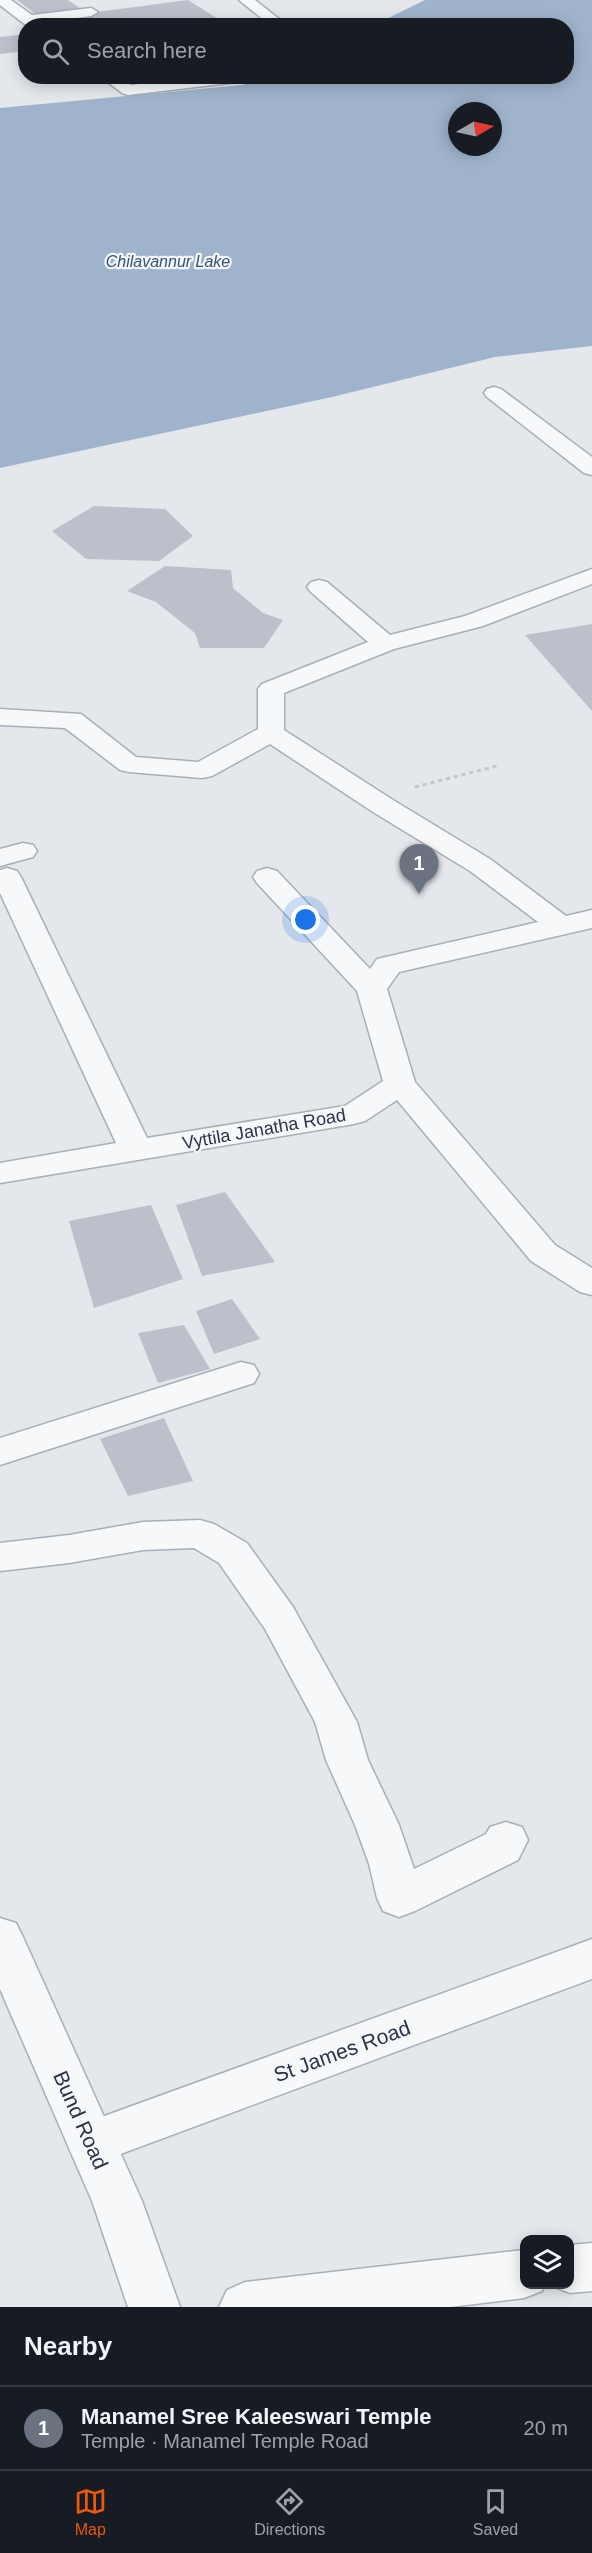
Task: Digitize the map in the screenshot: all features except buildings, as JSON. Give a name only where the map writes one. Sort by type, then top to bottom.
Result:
[{"type":"street","points":[[2,0],[26,18]]},
{"type":"street","points":[[246,0],[270,18]]},
{"type":"street","points":[[59,18],[91,12]]},
{"type":"street","points":[[119,84],[128,90],[179,84]]},
{"type":"street","points":[[494,393],[592,468]]},
{"type":"street","points":[[272,733],[271,689],[385,644],[474,621],[592,576]]},
{"type":"street","points":[[319,587],[385,644]]},
{"type":"street","points":[[0,717],[72,720],[129,764],[202,770],[272,733]]},
{"type":"street","points":[[272,733],[370,798],[480,865],[561,926]]},
{"type":"street","points":[[10,862],[136,1150]]},
{"type":"street","points":[[267,877],[372,990],[400,1084],[543,1253],[592,1284]]},
{"type":"street","points":[[372,990],[388,965],[592,919]]},
{"type":"street","name":"Vyttila Janatha Road","points":[[0,1173],[354,1114],[400,1084]]},
{"type":"street","points":[[0,1452],[241,1374]]},
{"type":"street","points":[[0,1557],[69,1549],[143,1536],[200,1534],[233,1553],[279,1618],[306,1664],[336,1722],[347,1760],[377,1825],[391,1864],[399,1898],[502,1847],[506,1840]]},
{"type":"street","name":"Bund Road","points":[[0,1937],[117,2201],[154,2307]]},
{"type":"street","name":"St James Road","points":[[91,2143],[592,1959]]},
{"type":"street","points":[[574,2269],[592,2267]]},
{"type":"street","points":[[245,2307],[520,2275]]},
{"type":"path","points":[[370,798],[497,766]]},
{"type":"water","name":"Chilavannur Lake","points":[[425,0],[592,0],[592,346],[495,357],[332,397],[0,468],[0,108],[245,84],[574,84],[574,18],[388,18]]},
{"type":"place","name":"Manamel Sree Kaleeswari Temple","points":[[419,894]]}]
